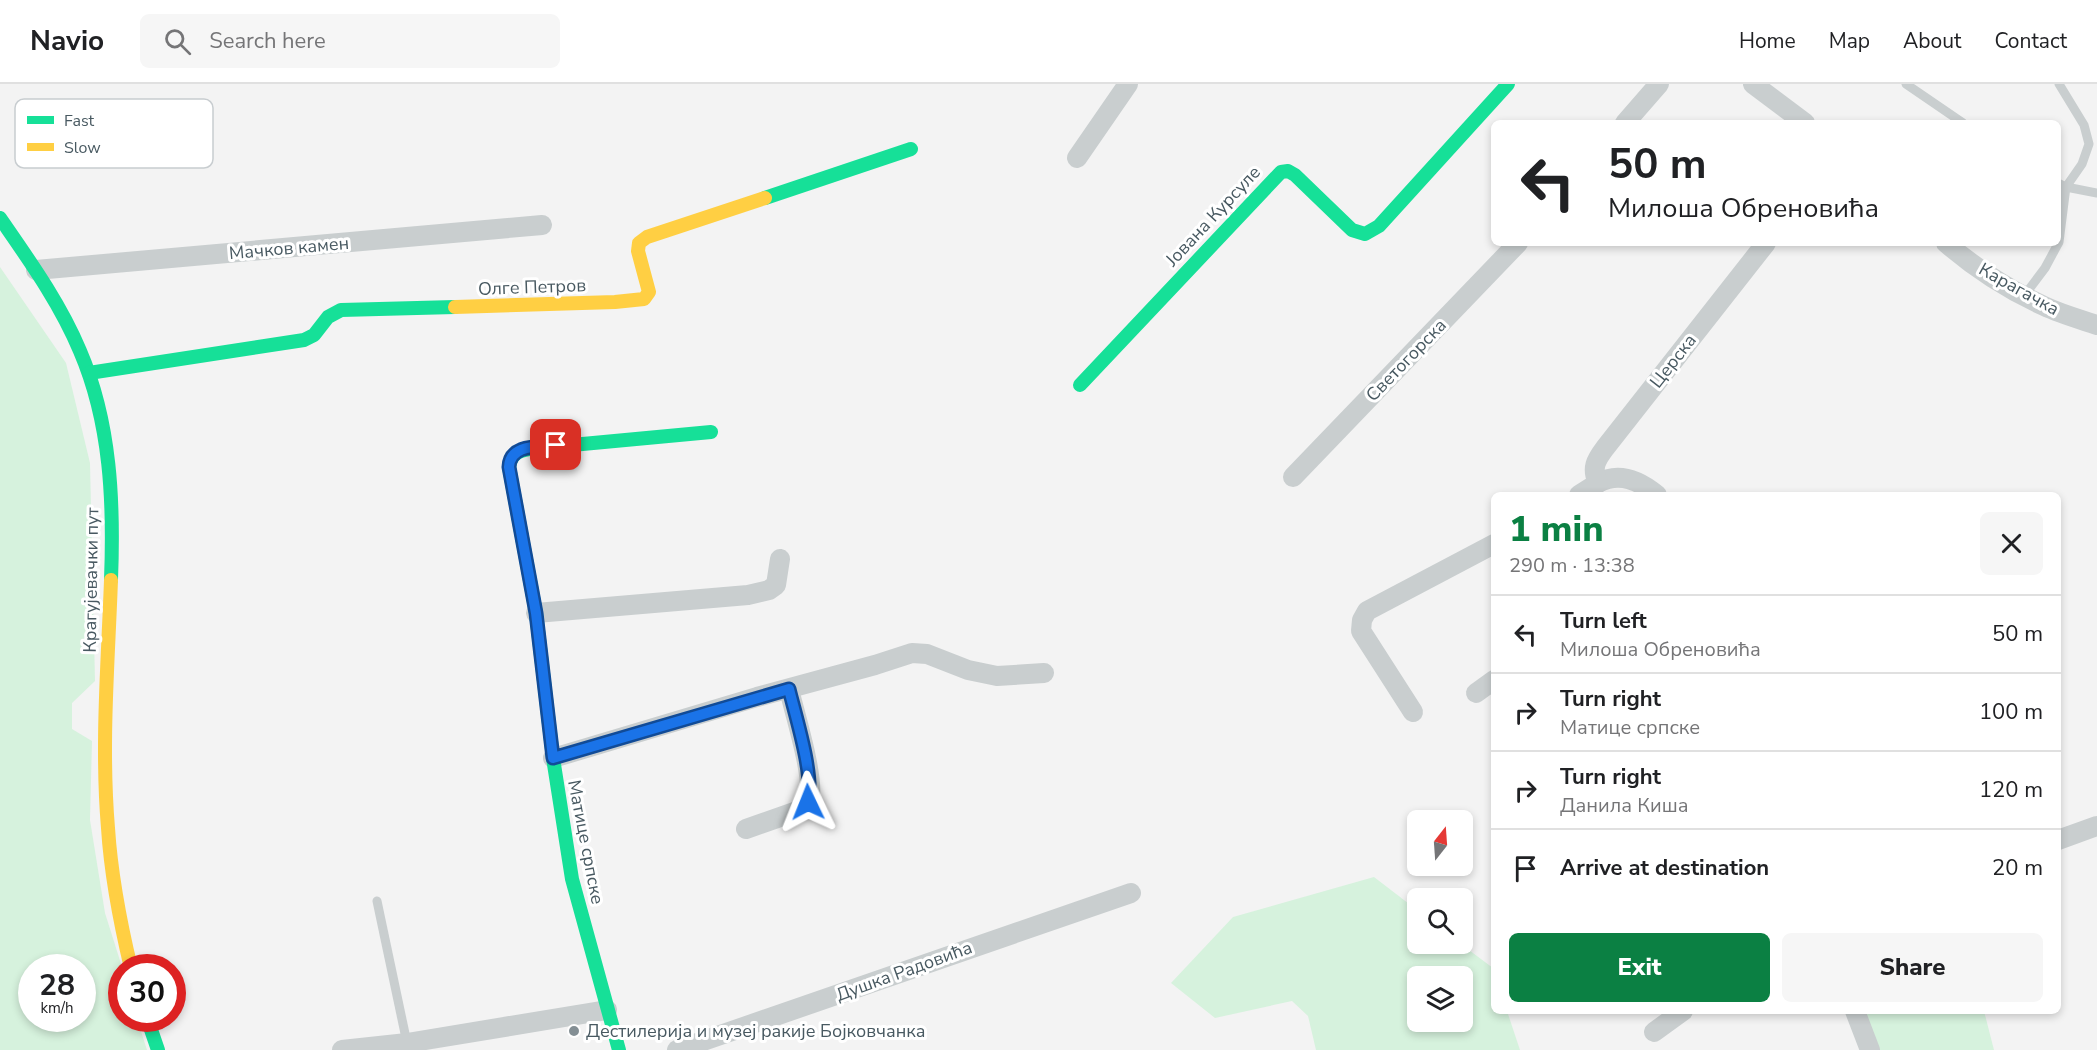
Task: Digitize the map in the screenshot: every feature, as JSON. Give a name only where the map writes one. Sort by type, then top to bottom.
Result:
[{"type":"street","points":[[1077,158],[1128,84]]},
{"type":"street","name":"Јована Курсуле","points":[[1080,385],[1281,172],[1288,171],[1295,175],[1352,230],[1365,234],[1379,226],[1508,84]]},
{"type":"street","points":[[1628,120],[1659,84]]},
{"type":"street","points":[[1753,84],[1801,120]]},
{"type":"street","name":"Олге Петров","points":[[88,373],[304,340],[314,334],[328,316],[341,310],[615,302],[644,299],[649,292],[638,252],[639,243],[647,237],[911,149]]},
{"type":"street","name":"Крагујевачки пут","points":[[0,218],[36,270],[71,328],[88,373],[104,433],[111,499],[105,767],[106,823],[115,895],[129,954]]},
{"type":"street","name":"Мачков камен","points":[[36,270],[542,225]]},
{"type":"street","name":"Светогорска","points":[[1293,477],[1515,246]]},
{"type":"street","name":"Церска","points":[[1598,483],[1594,474],[1594,466],[1605,448],[1764,246]]},
{"type":"street","name":"Карагачка","points":[[1950,246],[1993,279],[2024,296],[2060,313],[2097,325]]},
{"type":"street","name":"Матице српске","points":[[619,1050],[572,879],[553,758],[536,613],[509,459],[512,454],[520,450],[534,448],[711,432]]},
{"type":"street","points":[[1584,492],[1606,479],[1616,477],[1630,478],[1644,484],[1653,492]]},
{"type":"street","points":[[1413,712],[1361,631],[1362,620],[1367,611],[1491,545]]},
{"type":"street","points":[[536,613],[748,595],[769,590],[776,585],[780,559]]},
{"type":"street","points":[[553,758],[919,652],[968,670],[997,676],[1044,673]]},
{"type":"street","points":[[1476,693],[1491,682]]},
{"type":"street","points":[[746,829],[803,809],[808,802],[810,794],[808,776],[789,689]]},
{"type":"street","points":[[2061,839],[2097,826]]},
{"type":"street","name":"Душка Радовића","points":[[677,1050],[1131,893]]},
{"type":"street","points":[[342,1050],[407,1043],[607,1010]]},
{"type":"street","points":[[1654,1032],[1679,1014]]},
{"type":"street","points":[[1856,1014],[1870,1050]]},
{"type":"street","points":[[152,1032],[158,1050]]},
{"type":"lane","points":[[1906,84],[1959,120]]},
{"type":"lane","points":[[2059,84],[2084,125],[2089,144],[2082,164],[2062,185],[2061,204]]},
{"type":"lane","points":[[2062,185],[2097,193]]},
{"type":"lane","points":[[2024,296],[2045,268],[2057,246]]},
{"type":"lane","points":[[377,902],[407,1043]]},
{"type":"green space","points":[[0,267],[66,363],[90,463],[95,681],[72,703],[72,729],[92,741],[90,820],[105,913],[118,954],[108,954],[108,1032],[141,1032],[147,1050],[0,1050]]},
{"type":"green space","points":[[1374,877],[1407,902],[1407,954],[1473,953],[1491,966],[1491,1014],[1508,1014],[1520,1050],[1316,1050],[1308,1016],[1292,1001],[1215,1018],[1171,983],[1233,917]]},
{"type":"green space","points":[[1861,1014],[1985,1014],[1994,1050],[1870,1050]]},
{"type":"traffic: fast","points":[[1080,385],[1281,172],[1288,171],[1295,175],[1352,230],[1365,234],[1379,226],[1508,84]]},
{"type":"traffic: fast","points":[[765,198],[911,149]]},
{"type":"traffic: fast","points":[[0,218],[63,316],[90,378],[98,406],[108,464],[112,522],[111,580]]},
{"type":"traffic: fast","points":[[89,373],[304,340],[314,335],[328,317],[341,310],[455,307]]},
{"type":"traffic: fast","points":[[619,1050],[572,879],[553,758],[536,613],[509,467],[515,454],[529,449],[711,432]]},
{"type":"traffic: fast","points":[[152,1032],[158,1050]]},
{"type":"traffic: slow","points":[[455,307],[644,299],[649,292],[638,251],[639,243],[647,237],[765,198]]},
{"type":"traffic: slow","points":[[111,580],[106,704],[106,797],[109,846],[128,954]]},
{"type":"place","name":"Дестилерија и музеј ракије Бојковчанка","points":[[574,1031]]},
{"type":"route","points":[[556,445],[520,450],[512,454],[509,459],[536,613],[553,758],[789,689],[808,776],[810,794],[808,802]]}]
